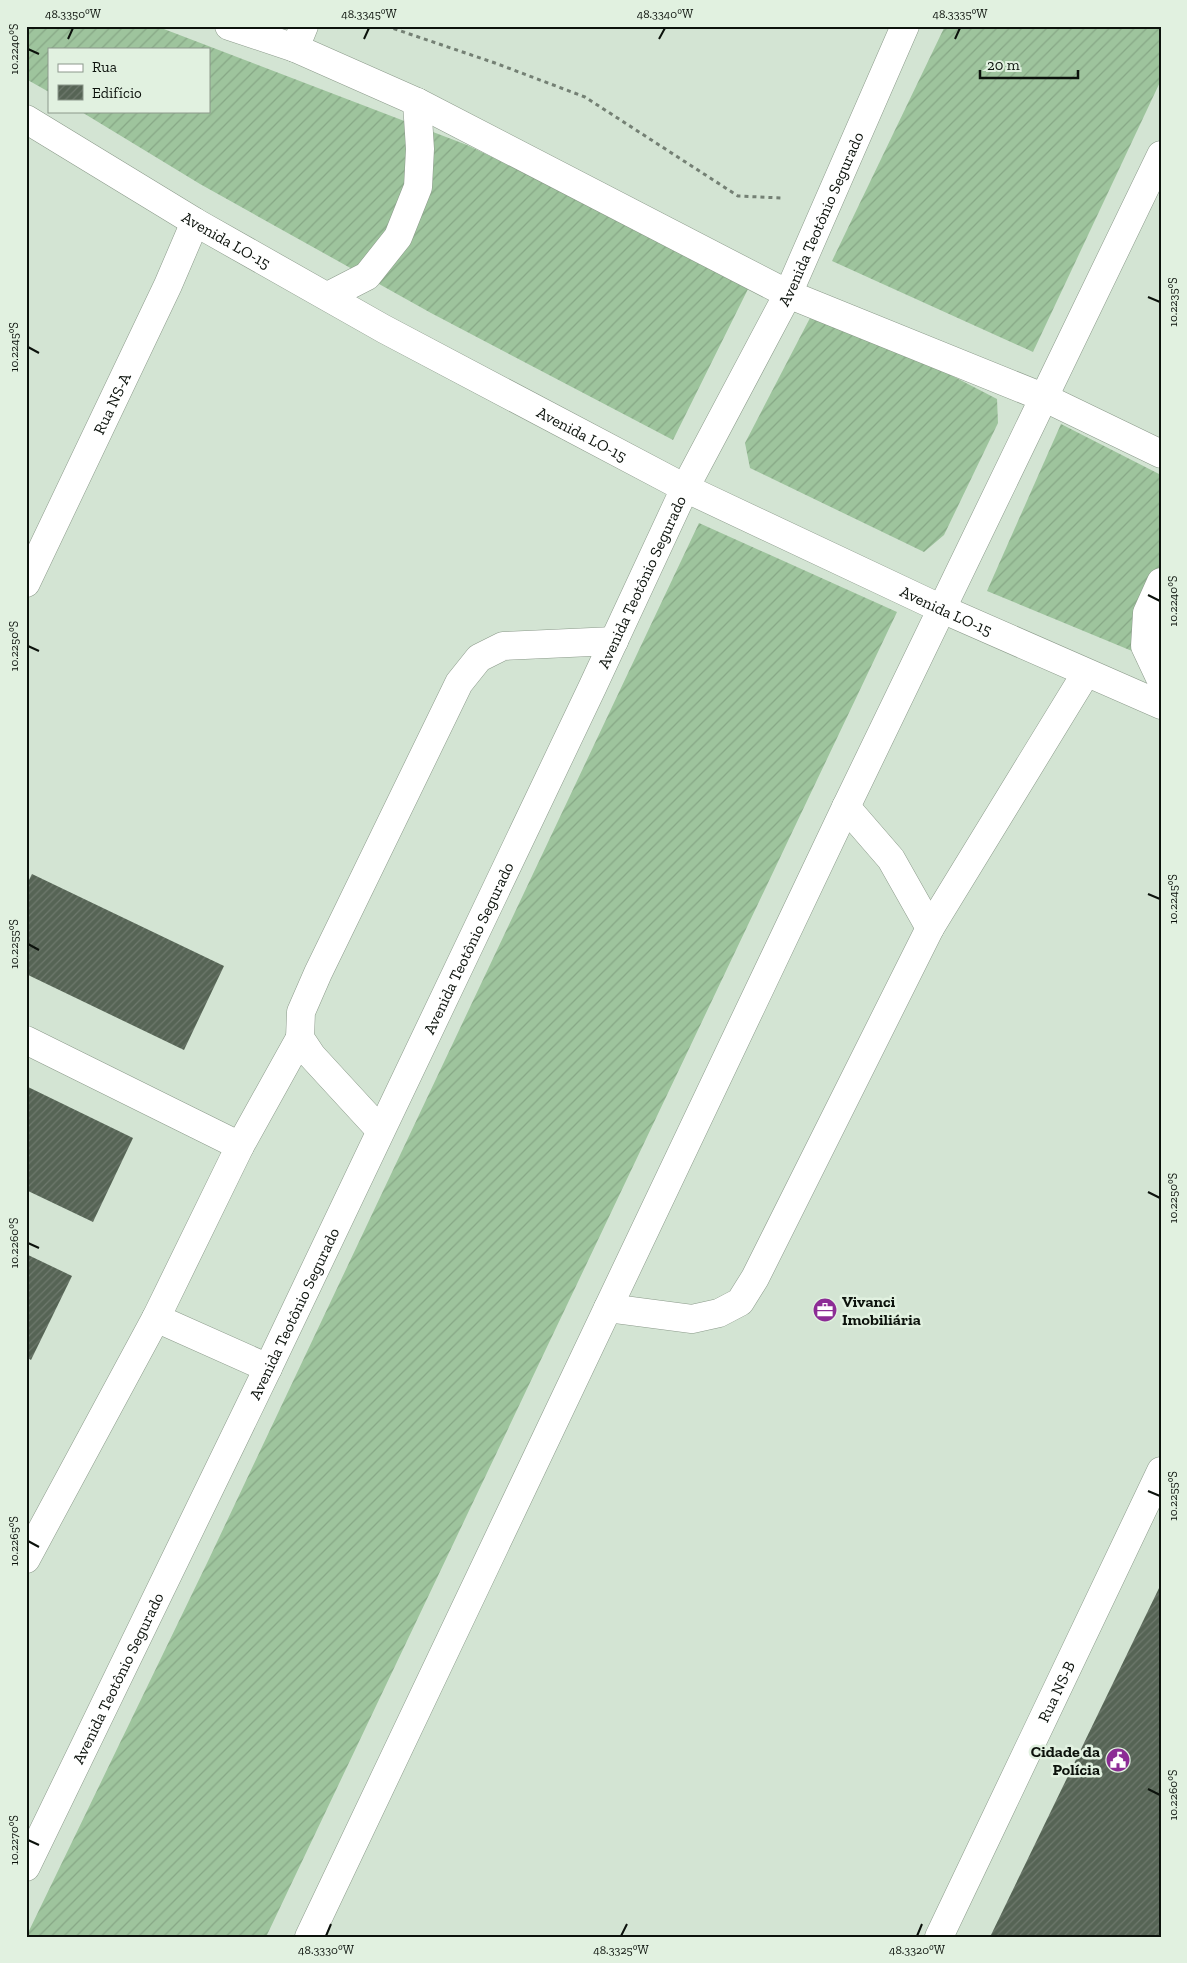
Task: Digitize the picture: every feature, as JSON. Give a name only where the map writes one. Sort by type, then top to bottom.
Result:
[{"type":"main road","points":[[230,26],[299,37],[417,102],[788,294],[1045,398],[1161,454]]},
{"type":"main road","name":"Avenida Teotônio Segurado","points":[[26,1867],[33,1836],[268,1368],[685,488],[788,294],[905,26]]},
{"type":"main road","points":[[328,296],[367,276],[398,237],[418,187],[420,149],[417,102]]},
{"type":"main road","name":"Avenida LO-15","points":[[26,119],[195,222],[384,329],[685,488],[942,609],[1161,705]]},
{"type":"main road","points":[[309,1937],[846,807],[1161,155]]},
{"type":"main road","name":"Rua NS-A","points":[[26,584],[164,294],[195,222]]},
{"type":"main road","points":[[1161,582],[1147,613],[1145,646],[1161,680]]},
{"type":"main road","points":[[26,1559],[156,1318],[240,1146],[300,1038],[301,1012],[318,973],[459,683],[479,658],[503,646],[614,641]]},
{"type":"main road","points":[[608,1308],[692,1319],[719,1312],[740,1302],[755,1278],[930,928],[1086,673]]},
{"type":"main road","points":[[846,807],[891,859],[930,928]]},
{"type":"main road","points":[[300,1038],[312,1056],[380,1130]]},
{"type":"main road","points":[[26,1040],[240,1146]]},
{"type":"main road","points":[[156,1318],[268,1368]]},
{"type":"main road","name":"Rua NS-B","points":[[939,1937],[1161,1471]]},
{"type":"path","points":[[386,26],[495,63],[585,97],[738,196],[781,198]]},
{"type":"green space","points":[[26,26],[156,26],[467,145],[637,227],[750,285],[673,440],[431,313],[200,184],[82,112],[210,112],[210,48],[48,48],[48,91],[26,79]]},
{"type":"green space","points":[[945,26],[1161,26],[1161,80],[1033,352],[832,261]]},
{"type":"green space","points":[[810,318],[912,355],[997,399],[998,423],[944,535],[924,552],[750,468],[745,443]]},
{"type":"green space","points":[[1061,424],[1161,475],[1161,663],[987,591]]},
{"type":"green space","points":[[699,523],[897,612],[266,1937],[26,1937],[208,1561]]},
{"type":"building","points":[[32,874],[224,966],[184,1050],[26,974],[26,886]]},
{"type":"building","points":[[26,1086],[133,1138],[93,1222],[26,1190]]},
{"type":"building","points":[[26,1254],[72,1276],[31,1360],[26,1357]]},
{"type":"building","name":"Cidade da Polícia","points":[[1161,1584],[1161,1937],[990,1937]]},
{"type":"place","name":"Vivanci Imobiliária","points":[[825,1310]]},
{"type":"place","name":"Cidade da Polícia","points":[[1118,1760]]}]
